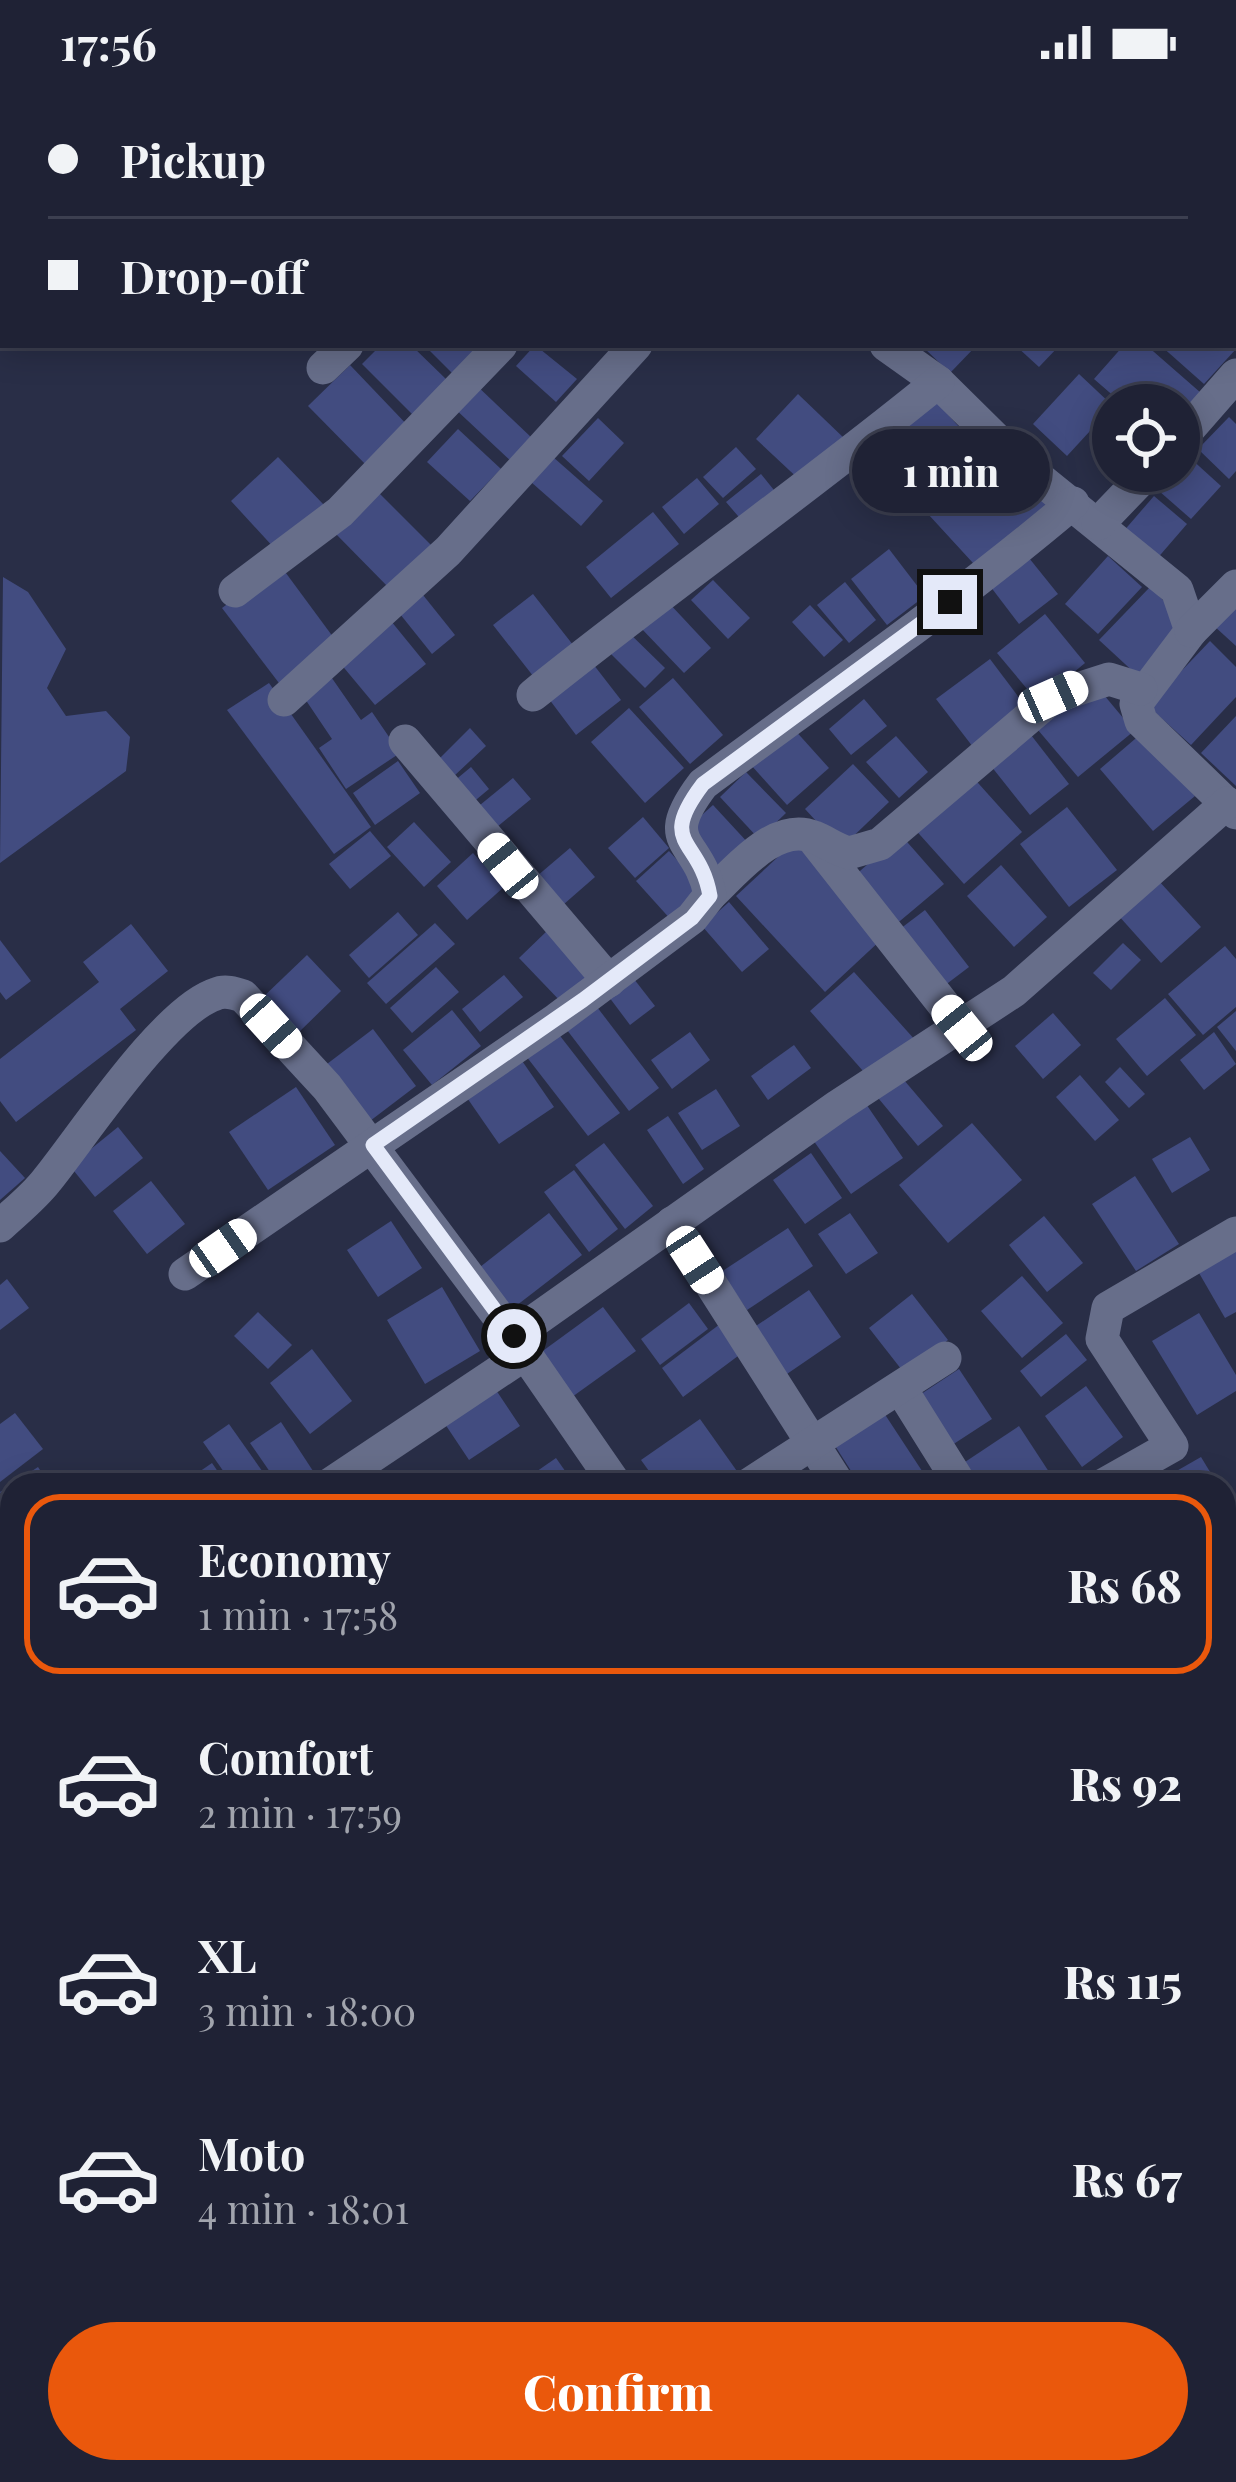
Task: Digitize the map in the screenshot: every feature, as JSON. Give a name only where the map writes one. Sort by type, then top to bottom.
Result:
[{"type":"street","points":[[235,591],[340,512],[498,348]]},
{"type":"street","points":[[284,700],[448,551],[633,348]]},
{"type":"street","points":[[890,348],[938,382],[1019,462],[1177,590],[1190,631]]},
{"type":"street","points":[[1200,416],[1236,375]]},
{"type":"street","points":[[532,695],[665,590],[832,469],[938,382]]},
{"type":"street","points":[[710,896],[706,873],[679,827],[681,813],[703,784],[880,649],[1117,492]]},
{"type":"street","points":[[345,1473],[519,1345],[672,1223],[838,1106],[962,1028],[1232,808],[1141,721],[1136,704],[1142,689],[1190,631],[1236,586]]},
{"type":"street","points":[[185,1274],[609,981],[692,918],[764,845],[811,835],[849,853],[880,844],[1053,697],[1108,679],[1142,689]]},
{"type":"street","points":[[405,742],[609,981]]},
{"type":"street","points":[[811,835],[962,1028]]},
{"type":"street","points":[[0,1226],[46,1182],[102,1106],[181,1018],[212,994],[243,996],[373,1145],[608,1473]]},
{"type":"street","points":[[672,1223],[831,1473]]},
{"type":"street","points":[[1132,1473],[1172,1446],[1102,1340],[1108,1308],[1236,1232]]},
{"type":"street","points":[[769,1473],[945,1358]]},
{"type":"street","points":[[901,1389],[954,1473]]},
{"type":"building","points":[[378,348],[414,348],[449,382],[414,416],[362,364]]},
{"type":"building","points":[[427,348],[477,348],[452,373]]},
{"type":"building","points":[[532,348],[539,348],[577,379],[556,402],[516,366]]},
{"type":"building","points":[[924,348],[974,348],[950,373]]},
{"type":"building","points":[[1018,348],[1057,348],[1039,367]]},
{"type":"building","points":[[1121,348],[1149,348],[1191,384],[1100,384],[1094,379]]},
{"type":"building","points":[[1163,348],[1236,348],[1204,384]]},
{"type":"building","points":[[350,365],[412,430],[371,470],[308,406]]},
{"type":"building","points":[[1079,374],[1092,386],[1092,429],[1067,456],[1033,424]]},
{"type":"building","points":[[474,383],[533,439],[512,462],[452,406]]},
{"type":"building","points":[[798,394],[846,440],[804,484],[756,439]]},
{"type":"building","points":[[934,399],[986,457],[927,511],[874,452]]},
{"type":"building","points":[[1229,417],[1236,424],[1236,471],[1229,479],[1200,447]]},
{"type":"building","points":[[598,418],[624,443],[589,481],[562,456]]},
{"type":"building","points":[[458,429],[501,469],[470,501],[427,462]]},
{"type":"building","points":[[736,447],[756,469],[723,498],[703,477]]},
{"type":"building","points":[[278,457],[324,505],[276,550],[231,501]]},
{"type":"building","points":[[553,457],[603,501],[581,526],[531,482]]},
{"type":"building","points":[[1200,467],[1221,486],[1191,519],[1160,492],[1200,492]]},
{"type":"building","points":[[761,474],[778,495],[744,523],[726,502]]},
{"type":"building","points":[[1021,474],[1054,509],[984,575],[928,514],[956,488],[979,512]]},
{"type":"building","points":[[697,478],[719,504],[684,534],[662,507]]},
{"type":"building","points":[[377,491],[436,550],[393,592],[334,532]]},
{"type":"building","points":[[1154,496],[1187,524],[1155,561],[1122,533]]},
{"type":"building","points":[[653,512],[679,544],[611,598],[586,567]]},
{"type":"building","points":[[889,549],[925,596],[887,625],[851,579]]},
{"type":"building","points":[[1025,553],[1058,594],[1019,624],[987,582]]},
{"type":"building","points":[[1108,556],[1142,587],[1098,634],[1065,604]]},
{"type":"building","points":[[280,565],[339,645],[282,687],[222,608]]},
{"type":"building","points":[[3,577],[28,592],[66,649],[47,688],[66,716],[106,711],[130,737],[126,771],[0,863]]},
{"type":"building","points":[[713,580],[750,618],[728,639],[691,600]]},
{"type":"building","points":[[845,582],[876,620],[849,643],[817,605]]},
{"type":"building","points":[[1150,587],[1170,607],[1175,626],[1138,676],[1099,640]]},
{"type":"building","points":[[419,590],[455,635],[432,654],[396,609]]},
{"type":"building","points":[[533,594],[577,650],[537,681],[493,625]]},
{"type":"building","points":[[1236,599],[1236,646],[1213,625]]},
{"type":"building","points":[[667,601],[711,648],[684,673],[640,627]]},
{"type":"building","points":[[810,605],[843,640],[824,657],[792,622]]},
{"type":"building","points":[[1045,614],[1085,663],[1038,702],[997,653]]},
{"type":"building","points":[[391,621],[426,664],[375,705],[340,663]]},
{"type":"building","points":[[623,627],[665,668],[645,688],[604,647]]},
{"type":"building","points":[[1210,641],[1236,667],[1236,697],[1191,745],[1148,706]]},
{"type":"building","points":[[990,659],[1026,707],[973,747],[936,699]]},
{"type":"building","points":[[590,660],[621,700],[576,735],[546,695]]},
{"type":"building","points":[[327,671],[361,720],[372,712],[400,753],[346,789],[319,748],[332,739],[299,690]]},
{"type":"building","points":[[673,678],[723,735],[690,764],[639,707]]},
{"type":"building","points":[[269,683],[371,827],[334,854],[227,710]]},
{"type":"building","points":[[1094,683],[1134,731],[1078,777],[1038,730]]},
{"type":"building","points":[[864,699],[887,726],[851,755],[829,729]]},
{"type":"building","points":[[629,708],[684,768],[645,803],[591,742]]},
{"type":"building","points":[[1236,716],[1236,786],[1201,753]]},
{"type":"building","points":[[470,728],[486,746],[453,777],[438,760]]},
{"type":"building","points":[[793,728],[829,768],[787,805],[751,765]]},
{"type":"building","points":[[1142,733],[1195,796],[1153,831],[1100,769]]},
{"type":"building","points":[[1031,735],[1069,784],[1030,815],[991,766]]},
{"type":"building","points":[[896,736],[928,772],[899,798],[866,762]]},
{"type":"building","points":[[398,761],[420,793],[375,825],[353,793]]},
{"type":"building","points":[[853,764],[889,802],[841,848],[805,809]]},
{"type":"building","points":[[471,767],[489,789],[471,804],[453,782]]},
{"type":"building","points":[[746,772],[786,813],[759,839],[720,797]]},
{"type":"building","points":[[970,774],[1022,832],[964,884],[912,826]]},
{"type":"building","points":[[513,778],[531,799],[497,827],[480,805]]},
{"type":"building","points":[[713,805],[750,845],[722,871],[684,831]]},
{"type":"building","points":[[1067,807],[1117,870],[1069,907],[1020,844]]},
{"type":"building","points":[[643,817],[669,848],[635,878],[608,848]]},
{"type":"building","points":[[414,822],[451,862],[424,887],[387,847]]},
{"type":"building","points":[[370,831],[391,856],[350,889],[329,864]]},
{"type":"building","points":[[901,835],[944,884],[894,926],[852,878]]},
{"type":"building","points":[[794,842],[883,938],[825,992],[736,896]]},
{"type":"building","points":[[570,848],[595,877],[556,911],[530,882]]},
{"type":"building","points":[[669,851],[706,892],[673,922],[636,881]]},
{"type":"building","points":[[473,853],[504,887],[467,920],[437,886]]},
{"type":"building","points":[[1001,865],[1047,917],[1014,947],[967,896]]},
{"type":"building","points":[[1158,880],[1201,927],[1161,963],[1118,915]]},
{"type":"building","points":[[729,902],[769,949],[742,972],[702,926]]},
{"type":"building","points":[[925,910],[969,967],[944,986],[900,929]]},
{"type":"building","points":[[398,912],[418,935],[369,978],[349,955]]},
{"type":"building","points":[[435,923],[455,944],[386,1004],[367,983]]},
{"type":"building","points":[[131,924],[168,971],[120,1009],[136,1030],[16,1122],[0,1101],[0,1059],[99,982],[83,962]]},
{"type":"building","points":[[548,930],[592,978],[564,1005],[519,958]]},
{"type":"building","points":[[0,940],[31,981],[6,1000],[0,992]]},
{"type":"building","points":[[1123,943],[1141,960],[1111,990],[1093,973]]},
{"type":"building","points":[[1225,946],[1236,959],[1236,1007],[1203,1035],[1168,994]]},
{"type":"building","points":[[307,955],[341,991],[295,1036],[260,1000]]},
{"type":"building","points":[[436,967],[459,992],[412,1033],[390,1008]]},
{"type":"building","points":[[854,972],[916,1041],[871,1080],[810,1011]]},
{"type":"building","points":[[504,975],[523,997],[480,1032],[462,1009]]},
{"type":"building","points":[[634,979],[655,1006],[630,1025],[609,997]]},
{"type":"building","points":[[1165,998],[1196,1035],[1147,1076],[1116,1039]]},
{"type":"building","points":[[597,1007],[659,1088],[629,1111],[567,1030]]},
{"type":"building","points":[[452,1010],[481,1046],[432,1085],[403,1050]]},
{"type":"building","points":[[1236,1011],[1236,1051],[1217,1027]]},
{"type":"building","points":[[1053,1013],[1081,1045],[1043,1079],[1015,1046]]},
{"type":"building","points":[[373,1029],[416,1086],[370,1121],[327,1064]]},
{"type":"building","points":[[557,1032],[620,1113],[588,1136],[526,1056]]},
{"type":"building","points":[[690,1032],[710,1060],[672,1089],[651,1060]]},
{"type":"building","points":[[1214,1032],[1236,1064],[1204,1090],[1180,1060]]},
{"type":"building","points":[[794,1045],[811,1068],[768,1100],[751,1076]]},
{"type":"building","points":[[518,1055],[554,1107],[499,1144],[463,1092]]},
{"type":"building","points":[[1120,1067],[1145,1094],[1129,1108],[1105,1082]]},
{"type":"building","points":[[898,1073],[943,1126],[918,1146],[874,1093]]},
{"type":"building","points":[[1080,1075],[1119,1120],[1095,1141],[1056,1097]]},
{"type":"building","points":[[296,1087],[335,1145],[268,1190],[229,1132]]},
{"type":"building","points":[[716,1089],[740,1126],[702,1150],[678,1113]]},
{"type":"building","points":[[864,1101],[903,1158],[851,1194],[811,1137]]},
{"type":"building","points":[[668,1116],[704,1169],[683,1184],[647,1130]]},
{"type":"building","points":[[972,1123],[1022,1180],[948,1243],[899,1185]]},
{"type":"building","points":[[118,1127],[143,1158],[95,1197],[70,1166]]},
{"type":"building","points":[[1190,1137],[1210,1170],[1172,1193],[1152,1159]]},
{"type":"building","points":[[604,1143],[653,1206],[625,1229],[575,1165]]},
{"type":"building","points":[[0,1151],[25,1178],[0,1200]]},
{"type":"building","points":[[811,1153],[842,1198],[805,1224],[773,1180]]},
{"type":"building","points":[[574,1170],[618,1229],[589,1252],[544,1192]]},
{"type":"building","points":[[1135,1176],[1179,1244],[1136,1271],[1092,1204]]},
{"type":"building","points":[[151,1181],[185,1224],[147,1254],[113,1211]]},
{"type":"building","points":[[549,1213],[582,1255],[512,1309],[480,1267]]},
{"type":"building","points":[[850,1213],[878,1253],[846,1274],[818,1234]]},
{"type":"building","points":[[1044,1216],[1083,1263],[1047,1292],[1009,1245]]},
{"type":"building","points":[[391,1221],[422,1268],[378,1297],[347,1250]]},
{"type":"building","points":[[788,1228],[813,1266],[747,1310],[721,1272]]},
{"type":"building","points":[[1236,1243],[1236,1312],[1225,1318],[1195,1266]]},
{"type":"building","points":[[1022,1276],[1063,1323],[1022,1358],[981,1311]]},
{"type":"building","points":[[7,1279],[29,1308],[0,1330],[0,1285]]},
{"type":"building","points":[[442,1287],[480,1351],[425,1384],[387,1320]]},
{"type":"building","points":[[809,1290],[841,1337],[784,1376],[753,1328]]},
{"type":"building","points":[[912,1294],[948,1340],[905,1374],[869,1328]]},
{"type":"building","points":[[689,1303],[708,1329],[660,1365],[641,1339]]},
{"type":"building","points":[[603,1307],[636,1351],[572,1397],[540,1353]]},
{"type":"building","points":[[258,1312],[292,1345],[268,1369],[234,1336]]},
{"type":"building","points":[[1199,1313],[1236,1375],[1236,1391],[1197,1415],[1152,1341]]},
{"type":"building","points":[[720,1324],[742,1353],[683,1397],[662,1368]]},
{"type":"building","points":[[1066,1334],[1087,1360],[1041,1397],[1020,1371]]},
{"type":"building","points":[[312,1349],[352,1401],[310,1434],[270,1383]]},
{"type":"building","points":[[959,1369],[992,1419],[949,1447],[915,1398]]},
{"type":"building","points":[[490,1381],[520,1426],[469,1460],[439,1415]]},
{"type":"building","points":[[1086,1386],[1123,1437],[1082,1467],[1045,1416]]},
{"type":"building","points":[[882,1410],[923,1473],[852,1473],[832,1441]]},
{"type":"building","points":[[15,1413],[43,1449],[12,1473],[0,1473],[0,1424]]},
{"type":"building","points":[[700,1419],[738,1473],[650,1473],[641,1460]]},
{"type":"building","points":[[281,1422],[313,1471],[271,1473],[250,1443]]},
{"type":"building","points":[[229,1424],[264,1473],[225,1473],[203,1442]]},
{"type":"building","points":[[1019,1426],[1050,1473],[973,1473],[965,1462]]},
{"type":"building","points":[[1201,1457],[1211,1473],[1173,1473]]},
{"type":"building","points":[[556,1458],[567,1473],[534,1473]]},
{"type":"building","points":[[212,1463],[219,1473],[197,1473]]},
{"type":"route","points":[[514,1336],[373,1145],[557,1019],[692,918],[710,896],[706,873],[679,827],[681,813],[703,784],[880,649],[950,602]]}]
